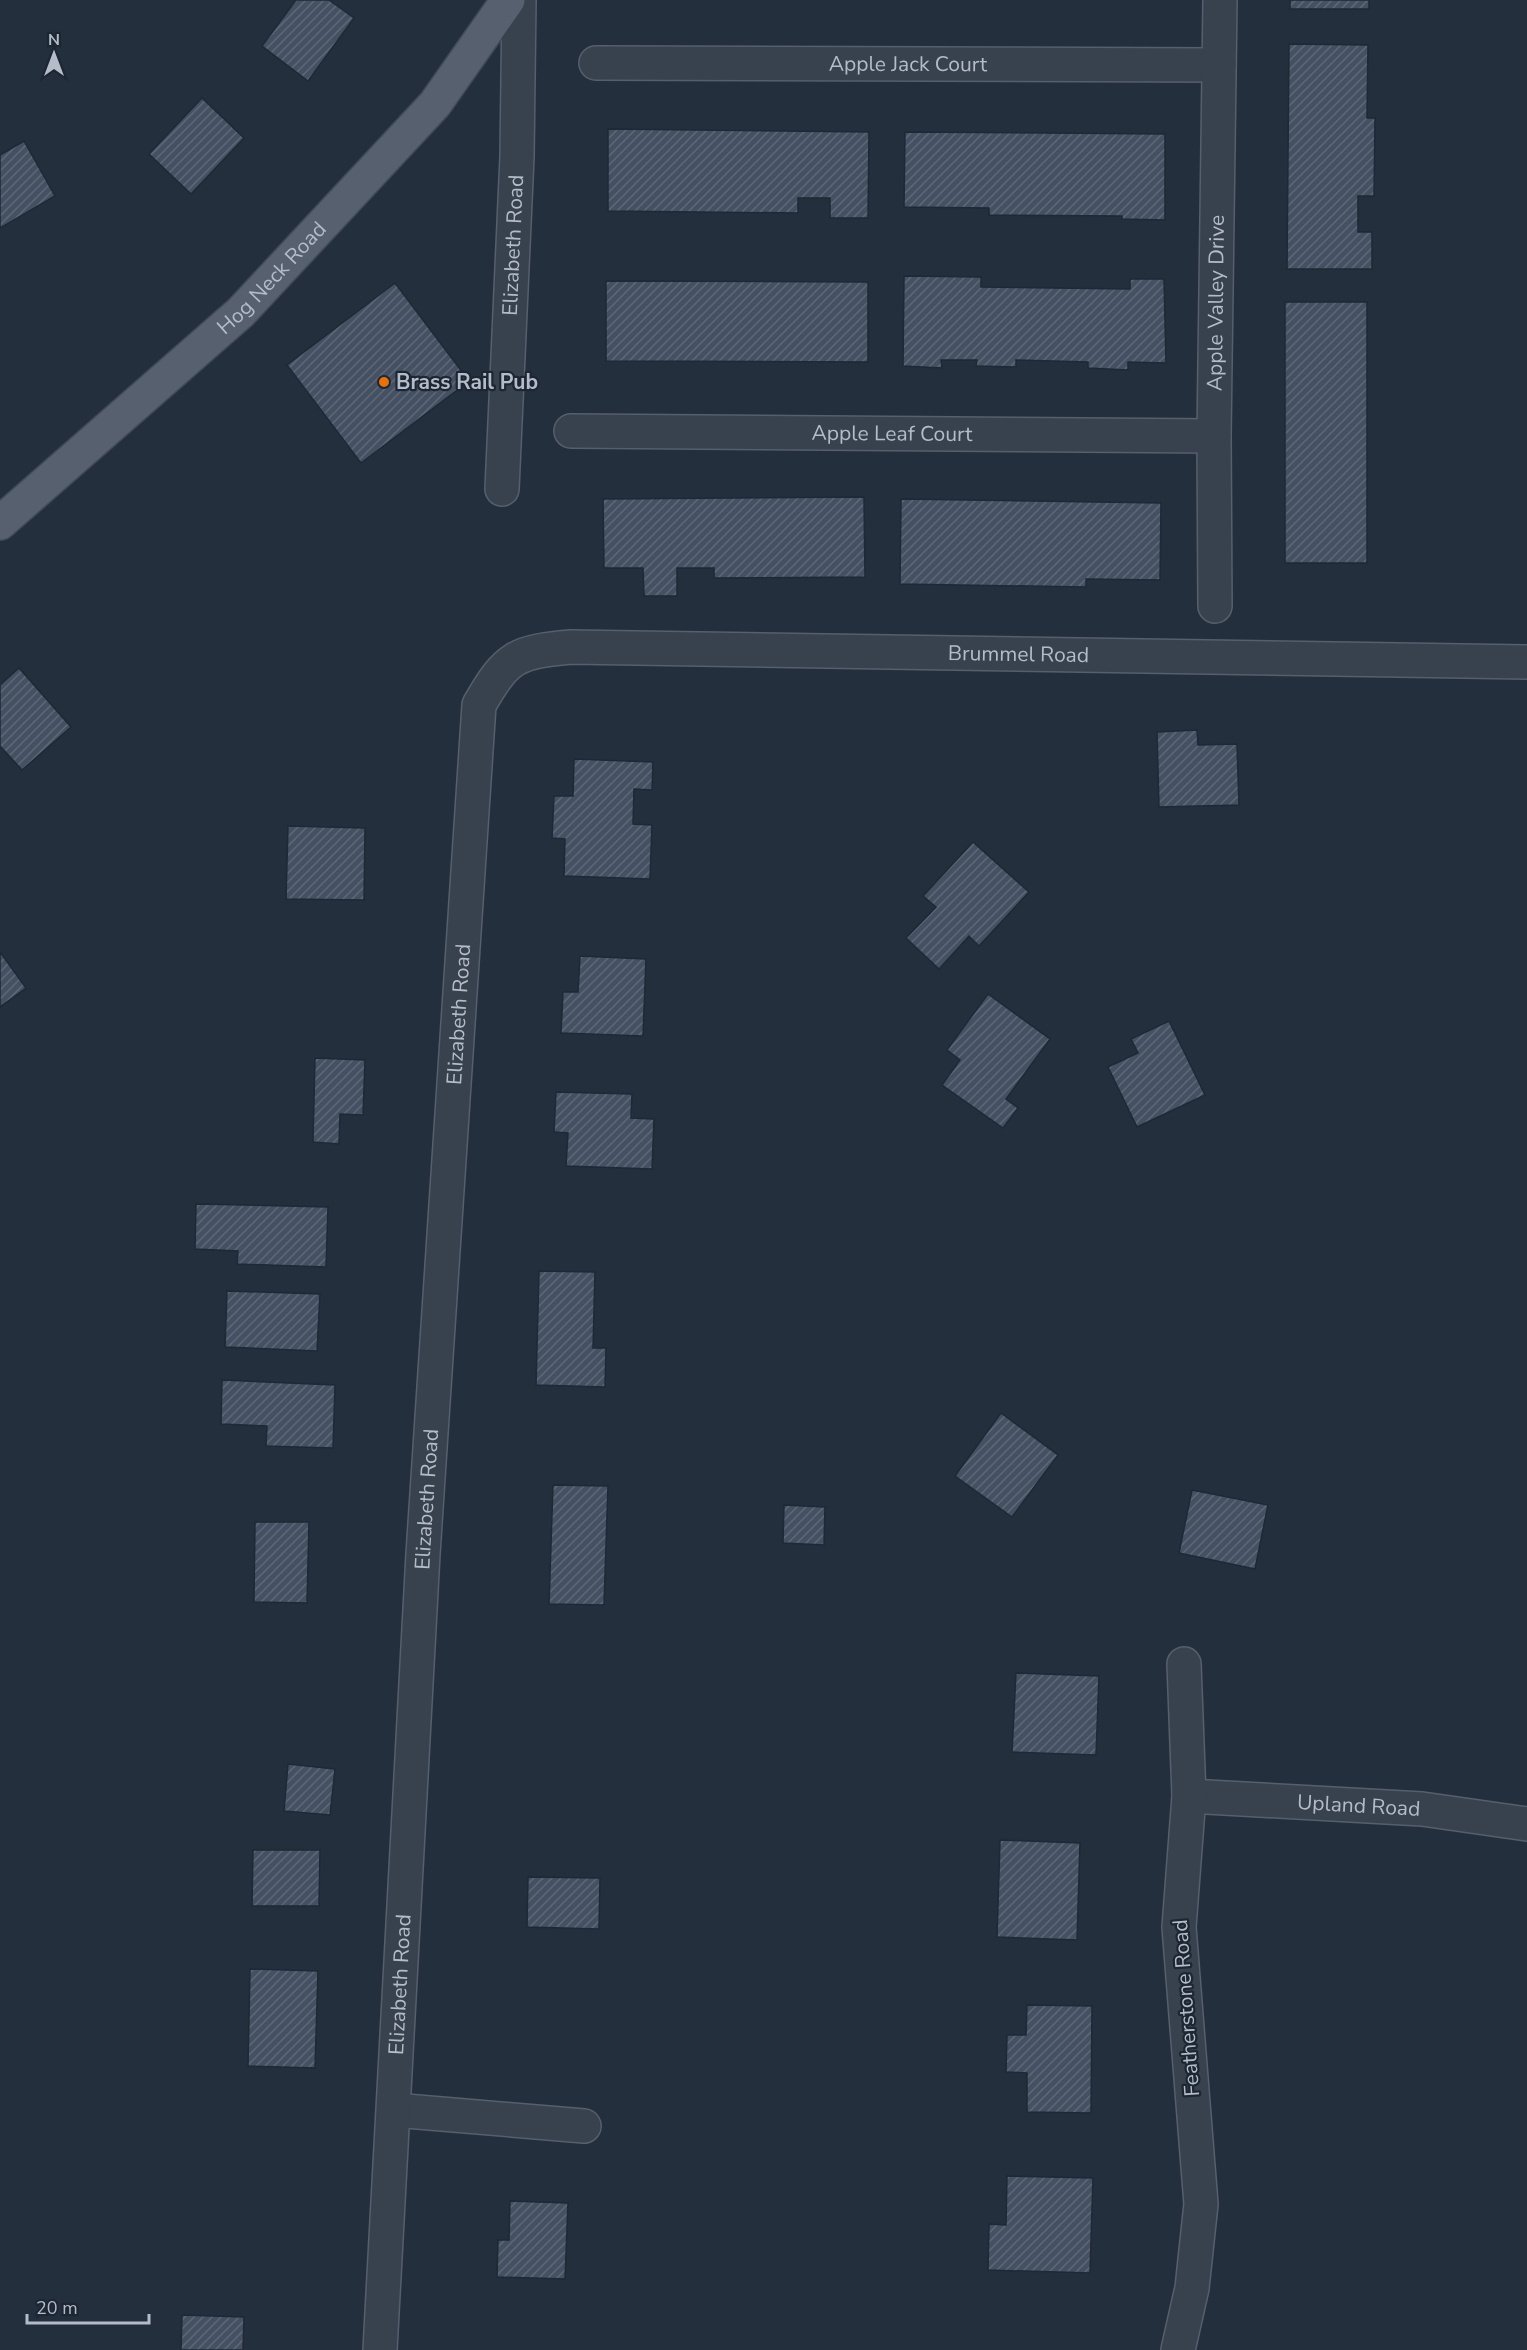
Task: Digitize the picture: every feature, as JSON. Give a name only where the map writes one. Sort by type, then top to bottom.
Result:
[{"type":"main road","name":"Hog Neck Road","points":[[0,523],[241,312],[435,104],[508,0]]},
{"type":"street","name":"Elizabeth Road","points":[[502,489],[517,157],[519,0]]},
{"type":"street","name":"Apple Valley Drive","points":[[1215,606],[1214,436],[1220,0]]},
{"type":"street","name":"Apple Jack Court","points":[[596,63],[1219,65]]},
{"type":"street","name":"Apple Leaf Court","points":[[571,431],[1214,436]]},
{"type":"street","name":"Brummel Road","points":[[513,660],[536,650],[571,647],[1527,662]]},
{"type":"street","name":"Elizabeth Road","points":[[380,2350],[423,1554],[479,705],[497,674],[513,660]]},
{"type":"street","name":"Featherstone Road","points":[[1178,2350],[1192,2289],[1201,2204],[1179,1927],[1189,1796],[1184,1664]]},
{"type":"street","name":"Upland Road","points":[[1189,1796],[1422,1809],[1527,1824]]},
{"type":"street","points":[[394,2110],[584,2126]]},
{"type":"building","points":[[296,0],[329,0],[354,18],[308,81],[262,46]]},
{"type":"building","points":[[1290,0],[1369,0],[1369,9],[1290,9]]},
{"type":"building","points":[[1289,44],[1368,45],[1367,118],[1375,118],[1374,196],[1358,196],[1358,232],[1372,232],[1372,269],[1287,269]]},
{"type":"building","points":[[202,98],[244,138],[191,194],[149,154]]},
{"type":"building","points":[[608,129],[869,132],[868,218],[830,218],[830,198],[798,198],[798,213],[608,211]]},
{"type":"building","points":[[905,132],[1165,134],[1165,220],[1122,219],[1122,216],[989,215],[989,208],[904,207]]},
{"type":"building","points":[[24,141],[55,196],[0,228],[0,155]]},
{"type":"building","points":[[904,276],[981,277],[981,287],[1130,289],[1130,279],[1164,279],[1166,363],[1128,362],[1128,370],[1088,368],[1088,362],[1016,360],[1016,367],[976,366],[977,360],[941,360],[942,368],[903,366]]},
{"type":"building","points":[[606,281],[868,282],[868,362],[606,361]]},
{"type":"building","points":[[395,283],[469,381],[361,463],[287,365]]},
{"type":"building","points":[[1285,302],[1367,302],[1367,563],[1285,563]]},
{"type":"building","points":[[864,497],[865,577],[714,578],[714,568],[677,568],[677,596],[644,596],[643,568],[604,568],[603,499]]},
{"type":"building","points":[[901,499],[1161,503],[1160,580],[1086,579],[1086,587],[900,584]]},
{"type":"building","points":[[19,668],[71,727],[22,770],[0,746],[0,685]]},
{"type":"building","points":[[1197,730],[1198,745],[1237,744],[1239,805],[1159,807],[1157,732]]},
{"type":"building","points":[[574,759],[653,762],[652,790],[634,789],[633,824],[652,825],[650,879],[564,876],[565,839],[552,838],[554,796],[573,796]]},
{"type":"building","points":[[288,826],[365,828],[364,900],[286,899]]},
{"type":"building","points":[[973,842],[1029,892],[979,946],[969,936],[939,969],[906,938],[936,907],[923,896]]},
{"type":"building","points":[[0,952],[26,988],[0,1007]]},
{"type":"building","points":[[580,956],[646,959],[643,1036],[561,1033],[563,992],[578,992]]},
{"type":"building","points":[[988,994],[1050,1039],[1006,1099],[1018,1108],[1003,1128],[942,1085],[960,1060],[947,1050]]},
{"type":"building","points":[[1169,1021],[1205,1095],[1137,1127],[1108,1067],[1138,1053],[1131,1039]]},
{"type":"building","points":[[315,1058],[365,1060],[363,1115],[340,1114],[339,1144],[313,1142]]},
{"type":"building","points":[[556,1092],[632,1094],[631,1118],[654,1119],[652,1169],[566,1166],[568,1133],[554,1132]]},
{"type":"building","points":[[196,1204],[328,1207],[326,1267],[237,1264],[238,1251],[195,1249]]},
{"type":"building","points":[[539,1271],[595,1272],[593,1348],[606,1348],[605,1387],[536,1385]]},
{"type":"building","points":[[227,1291],[320,1294],[317,1351],[225,1347]]},
{"type":"building","points":[[222,1380],[335,1385],[333,1448],[266,1446],[267,1426],[221,1424]]},
{"type":"building","points":[[1001,1413],[1058,1455],[1012,1517],[955,1476]]},
{"type":"building","points":[[553,1485],[608,1486],[604,1605],[549,1604]]},
{"type":"building","points":[[1192,1490],[1268,1505],[1255,1569],[1179,1553]]},
{"type":"building","points":[[784,1505],[825,1507],[824,1545],[783,1543]]},
{"type":"building","points":[[255,1522],[309,1522],[307,1603],[254,1602]]},
{"type":"building","points":[[1016,1673],[1099,1676],[1096,1755],[1012,1752]]},
{"type":"building","points":[[288,1764],[335,1769],[330,1815],[284,1811]]},
{"type":"building","points":[[1000,1840],[1080,1843],[1077,1940],[997,1937]]},
{"type":"building","points":[[253,1850],[320,1850],[319,1906],[252,1906]]},
{"type":"building","points":[[528,1877],[600,1878],[599,1929],[527,1927]]},
{"type":"building","points":[[250,1969],[318,1971],[315,2068],[248,2066]]},
{"type":"building","points":[[1027,2005],[1092,2006],[1091,2113],[1027,2112],[1027,2073],[1006,2072],[1007,2035],[1026,2035]]},
{"type":"building","points":[[1007,2176],[1093,2178],[1090,2273],[988,2270],[989,2224],[1006,2225]]},
{"type":"building","points":[[510,2201],[568,2203],[565,2279],[497,2277],[498,2240],[509,2240]]},
{"type":"building","points":[[182,2315],[244,2317],[243,2350],[181,2350]]},
{"type":"place","name":"Brass Rail Pub","points":[[384,382]]}]
